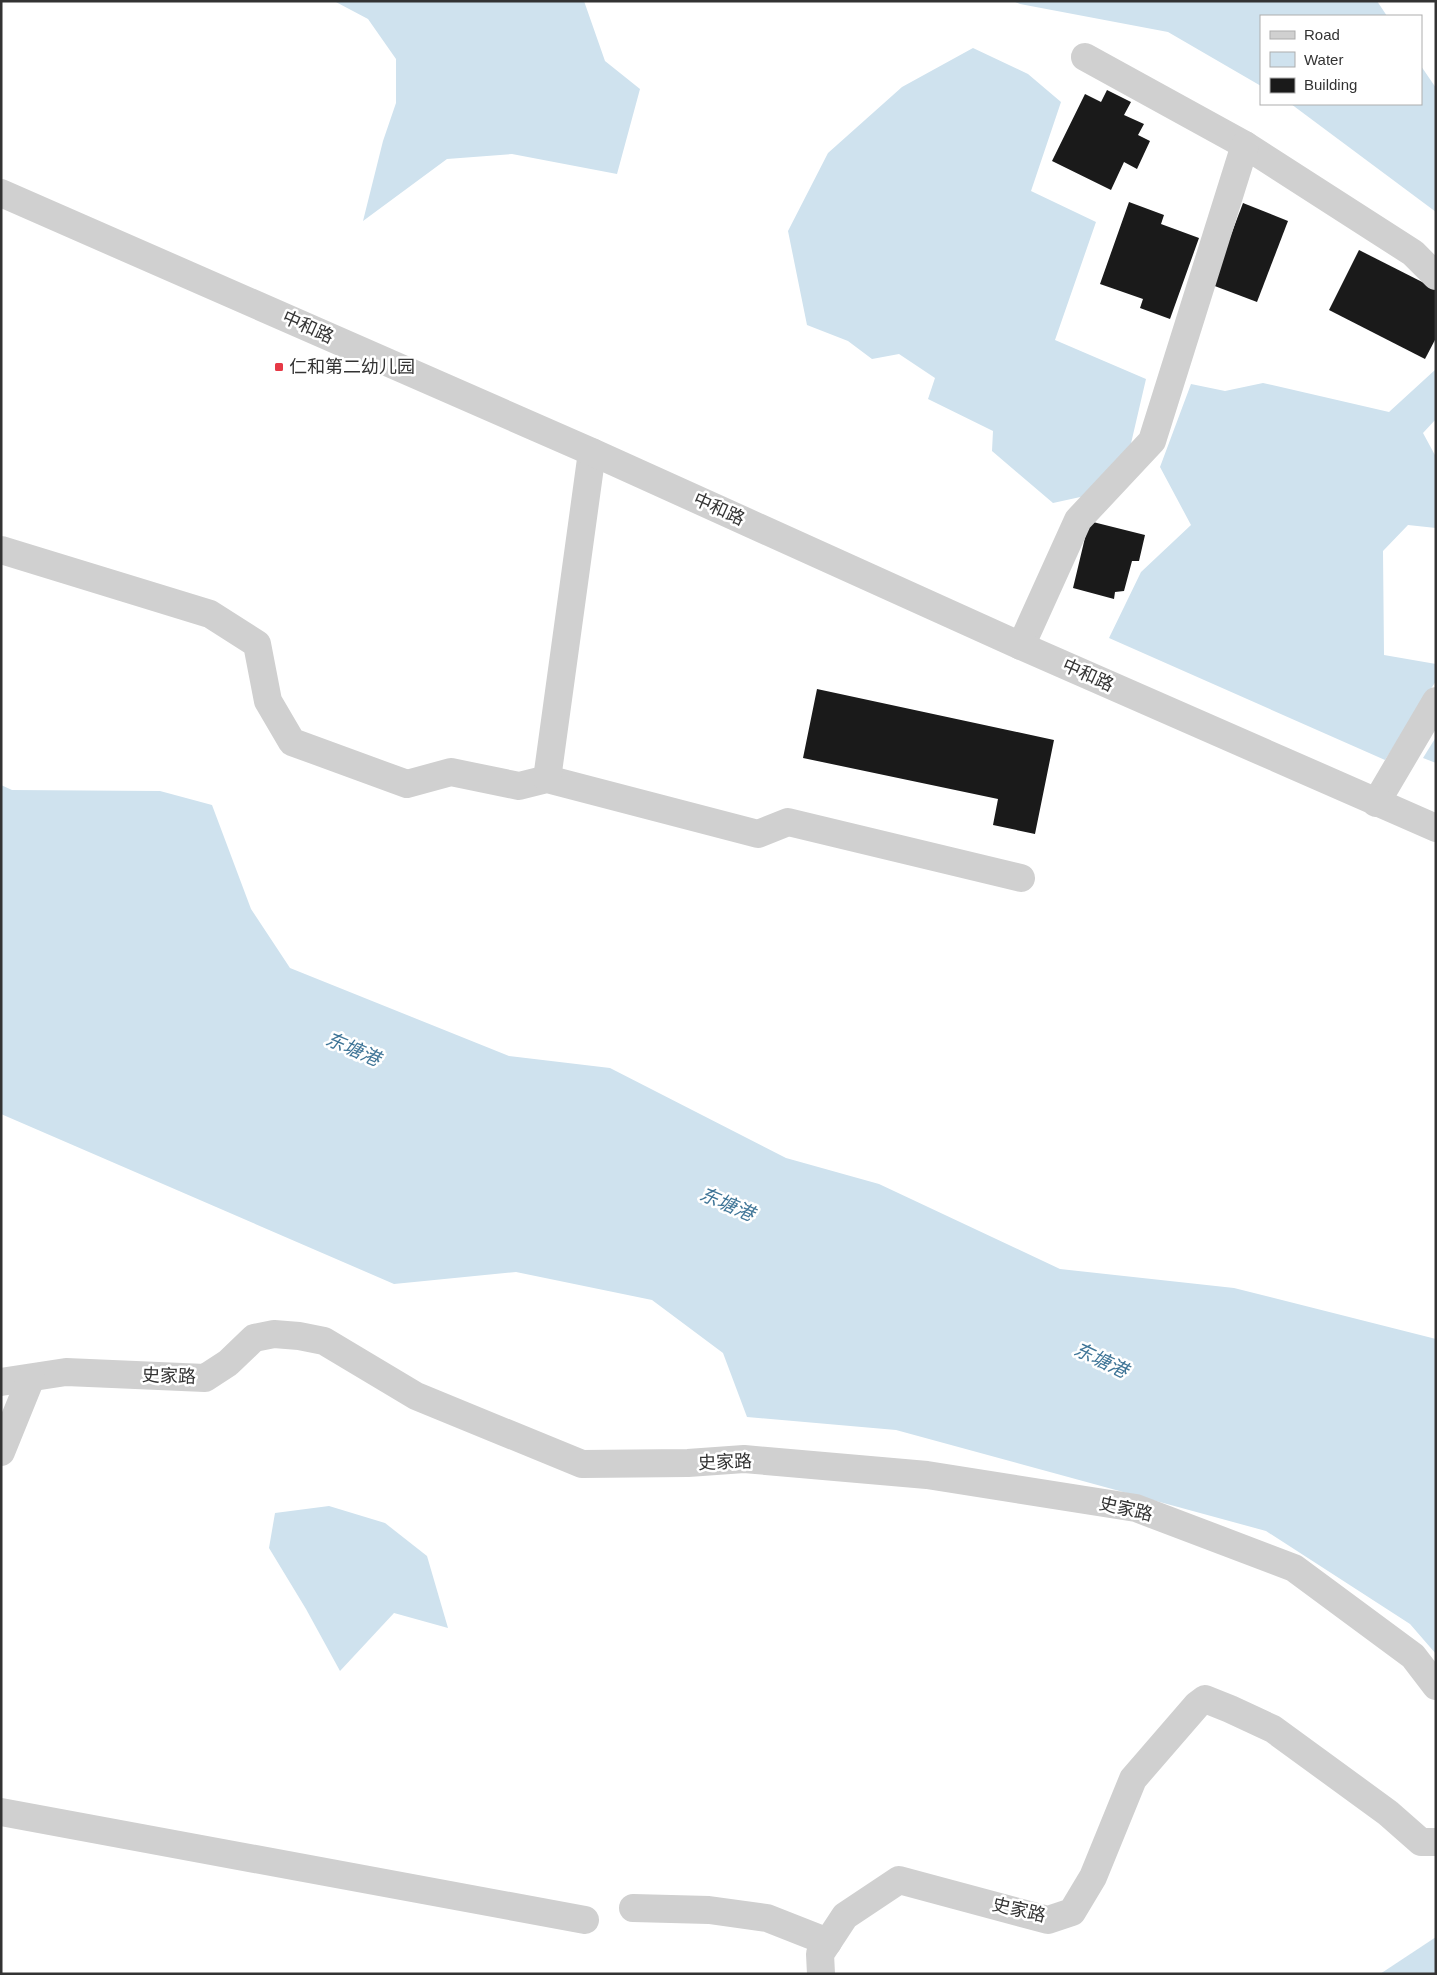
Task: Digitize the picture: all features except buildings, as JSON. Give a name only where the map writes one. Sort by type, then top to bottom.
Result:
[{"type":"street","points":[[1085,57],[1245,145],[1413,253],[1436,276]]},
{"type":"street","points":[[1021,646],[1078,520],[1152,441],[1245,145]]},
{"type":"street","name":"中和路","points":[[1,193],[592,452],[1021,646],[1436,828]]},
{"type":"street","points":[[547,779],[592,452]]},
{"type":"street","points":[[1,550],[210,614],[258,644],[268,701],[292,742],[407,784],[451,772],[519,786],[547,779],[758,834],[788,822],[1021,878]]},
{"type":"street","points":[[1376,803],[1436,701]]},
{"type":"street","name":"史家路","points":[[1,1382],[66,1372],[205,1378],[228,1363],[254,1338],[274,1334],[300,1336],[324,1341],[416,1396],[582,1464],[688,1463],[744,1459],[927,1475],[1136,1508],[1294,1568],[1413,1656],[1436,1686]]},
{"type":"street","points":[[1,1452],[31,1378]]},
{"type":"street","name":"史家路","points":[[821,1974],[820,1954],[844,1916],[900,1880],[1048,1920],[1072,1912],[1093,1877],[1133,1779],[1197,1705],[1205,1700],[1230,1708],[1274,1729],[1388,1813],[1420,1842],[1436,1842]]},
{"type":"street","points":[[1,1812],[586,1920]]},
{"type":"street","points":[[633,1908],[709,1910],[767,1918],[828,1942]]},
{"type":"water","points":[[334,1],[584,1],[605,61],[640,89],[617,174],[512,154],[447,159],[363,221],[383,141],[396,103],[396,59],[368,19]]},
{"type":"water","points":[[1013,1],[1377,1],[1386,15],[1260,15],[1260,85],[1168,32],[1020,4]]},
{"type":"water","points":[[973,48],[1028,74],[1061,102],[1031,191],[1096,222],[1055,340],[1146,379],[1129,452],[1094,494],[1053,503],[992,451],[993,431],[928,399],[935,378],[899,354],[872,359],[848,341],[807,325],[788,231],[828,153],[902,87]]},
{"type":"water","points":[[1422,67],[1436,88],[1436,212],[1292,105],[1422,105]]},
{"type":"water","points":[[1436,369],[1436,419],[1423,433],[1436,457],[1436,528],[1408,525],[1383,551],[1384,655],[1436,664],[1436,681],[1385,760],[1109,638],[1141,572],[1191,525],[1160,467],[1191,384],[1225,391],[1263,383],[1389,412]]},
{"type":"water","points":[[1436,737],[1436,763],[1423,758]]},
{"type":"water","name":"东塘港","points":[[1,785],[12,790],[160,791],[212,805],[251,909],[290,968],[509,1056],[610,1068],[786,1158],[879,1184],[1060,1269],[1234,1288],[1436,1339],[1436,1654],[1410,1624],[1266,1531],[896,1430],[747,1417],[723,1353],[652,1300],[516,1272],[394,1284],[1,1114]]},
{"type":"water","points":[[329,1506],[385,1523],[427,1556],[448,1628],[394,1613],[340,1671],[306,1609],[269,1548],[275,1513]]},
{"type":"water","points":[[1436,1937],[1436,1974],[1380,1974]]},
{"type":"place","name":"仁和第二幼儿园","points":[[279,367]]}]
